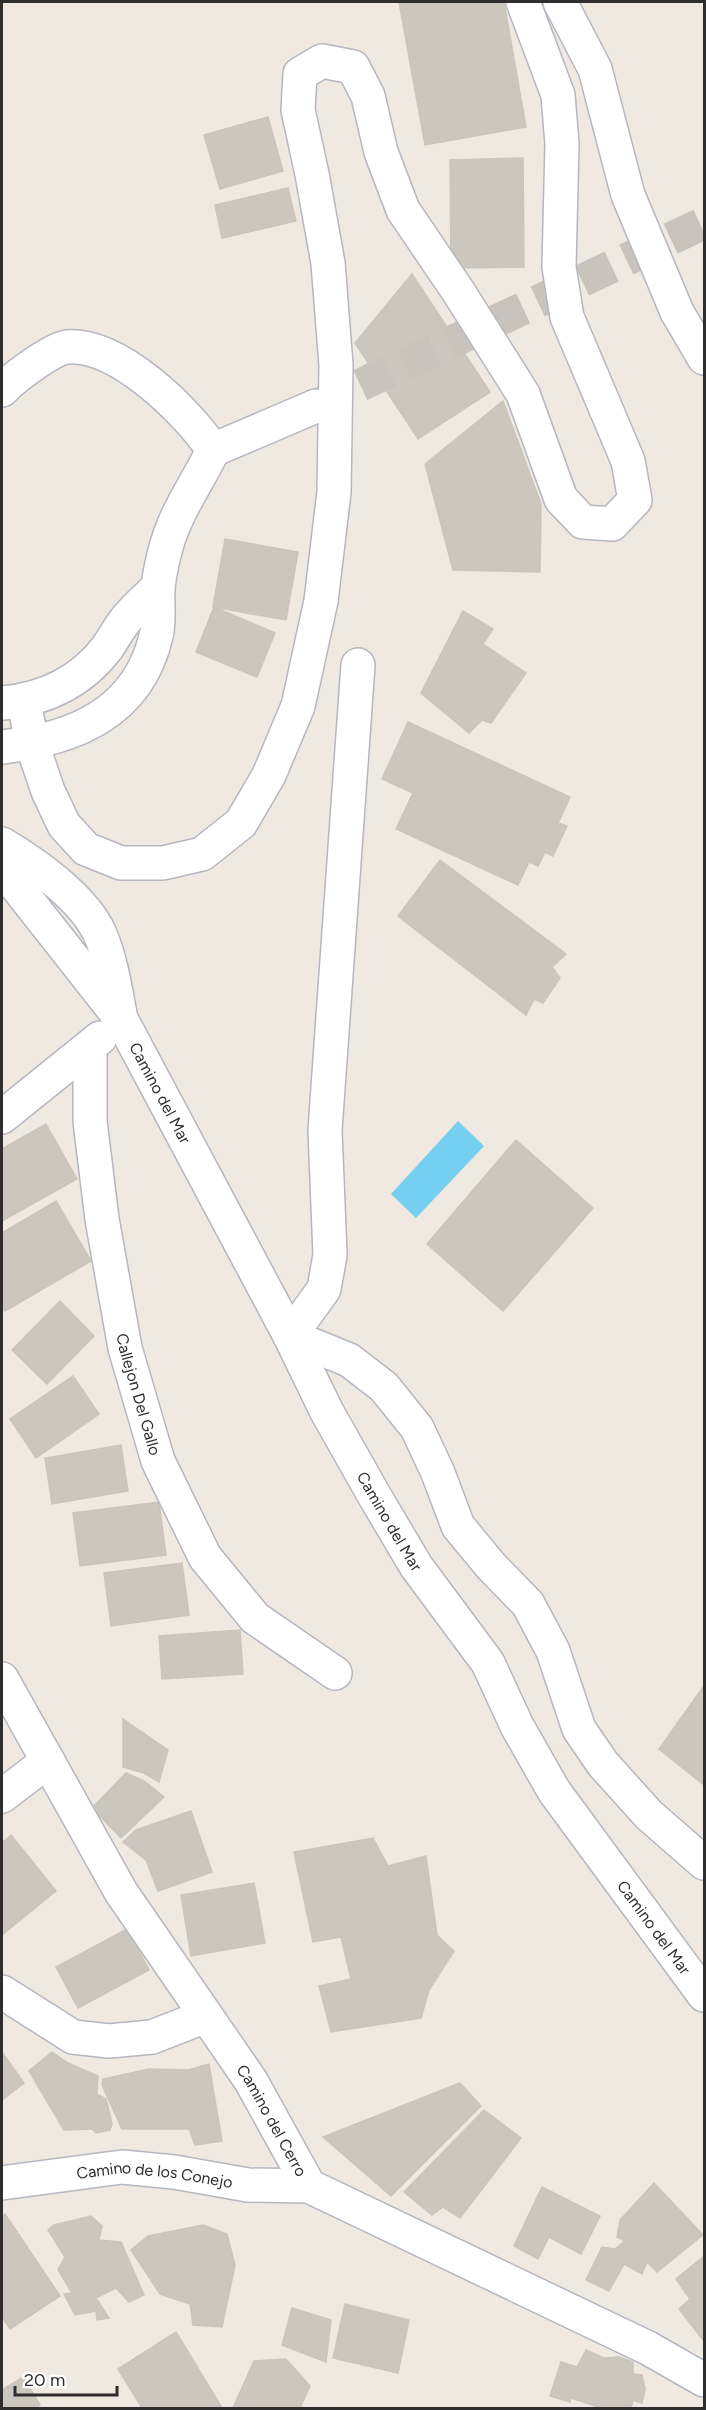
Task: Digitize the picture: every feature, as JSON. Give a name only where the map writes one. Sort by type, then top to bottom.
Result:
[{"type":"street","points":[[158,587],[127,617],[108,647],[88,671],[56,690],[13,702],[17,746],[48,792],[64,825],[86,849],[121,863],[163,862],[202,854],[241,822],[269,775],[298,706],[321,601],[334,492],[336,365],[328,263],[298,110],[300,74],[322,61],[353,67],[368,96],[381,152],[403,210],[458,291],[523,394],[561,499],[583,522],[612,524],[635,500],[628,460],[567,317],[559,267],[562,144],[558,94],[523,2]]},
{"type":"street","points":[[560,2],[595,69],[628,195],[677,312],[705,358]]},
{"type":"street","points":[[2,390],[37,362],[65,347],[90,349],[135,370],[176,406],[213,450]]},
{"type":"street","points":[[17,746],[71,733],[114,708],[144,673],[157,633],[158,587],[173,527],[213,450],[316,406]]},
{"type":"street","points":[[358,665],[325,1130],[330,1255],[324,1288],[290,1336],[349,1360],[384,1387],[417,1428],[438,1473],[458,1526],[490,1566],[528,1604],[553,1651],[579,1729],[603,1764],[649,1815],[705,1863]]},
{"type":"street","name":"Camino del Mar","points":[[2,844],[25,858],[73,897],[99,931],[111,966],[121,1019]]},
{"type":"street","name":"Camino del Mar","points":[[2,868],[121,1019],[290,1336],[327,1412],[404,1546],[488,1663],[517,1726],[554,1791],[705,1995]]},
{"type":"street","points":[[2,1117],[90,1047],[121,1019]]},
{"type":"street","name":"Callejon Del Gallo","points":[[90,1047],[90,1121],[102,1219],[125,1348],[158,1461],[205,1557],[255,1618],[335,1673]]},
{"type":"street","name":"Camino del Cerro","points":[[2,1679],[121,1892],[251,2081],[309,2186],[648,2348],[705,2380]]},
{"type":"street","points":[[2,1796],[48,1761]]},
{"type":"street","points":[[2,1992],[73,2037],[109,2041],[152,2037],[206,2016]]},
{"type":"street","name":"Camino de los Conejo","points":[[2,2183],[122,2167],[174,2172],[248,2185],[309,2186]]},
{"type":"water","points":[[458,1121],[484,1146],[416,1218],[391,1194]]},
{"type":"building","points":[[399,2],[504,2],[526,127],[425,145]]},
{"type":"building","points":[[268,117],[283,171],[220,189],[204,135]]},
{"type":"building","points":[[523,158],[524,267],[451,268],[450,160]]},
{"type":"building","points":[[288,188],[296,221],[222,238],[215,205]]},
{"type":"building","points":[[412,274],[490,392],[418,439],[355,343]]},
{"type":"building","points":[[503,401],[541,504],[540,572],[453,570],[425,464]]},
{"type":"building","points":[[225,539],[298,552],[286,620],[213,607]]},
{"type":"building","points":[[214,607],[275,633],[257,677],[196,652]]},
{"type":"building","points":[[463,611],[493,629],[483,644],[526,673],[491,723],[482,720],[469,733],[421,693]]},
{"type":"building","points":[[408,722],[570,797],[558,823],[567,826],[553,856],[545,852],[538,866],[529,862],[518,885],[396,829],[413,793],[382,779]]},
{"type":"building","points":[[440,860],[566,954],[552,967],[560,978],[543,1003],[534,999],[526,1015],[398,916]]},
{"type":"building","points":[[46,1124],[77,1179],[2,1221],[2,1149]]},
{"type":"building","points":[[516,1140],[593,1208],[503,1311],[427,1244]]},
{"type":"building","points":[[56,1201],[91,1261],[5,1311],[2,1306],[2,1233]]},
{"type":"building","points":[[60,1301],[94,1336],[47,1384],[12,1350]]},
{"type":"building","points":[[73,1376],[99,1414],[36,1458],[10,1419]]},
{"type":"building","points":[[121,1445],[128,1491],[52,1504],[45,1458]]},
{"type":"building","points":[[159,1502],[166,1555],[80,1566],[73,1513]]},
{"type":"building","points":[[182,1563],[189,1615],[111,1626],[104,1573]]},
{"type":"building","points":[[240,1630],[243,1674],[162,1679],[159,1636]]},
{"type":"building","points":[[704,1688],[704,1785],[659,1749]]},
{"type":"building","points":[[123,1719],[168,1750],[159,1782],[144,1773],[123,1767]]},
{"type":"building","points":[[126,1773],[144,1781],[164,1797],[121,1838],[92,1808]]},
{"type":"building","points":[[191,1811],[212,1872],[158,1891],[146,1860],[123,1842],[136,1830]]},
{"type":"building","points":[[11,1835],[56,1891],[2,1935],[2,1843]]},
{"type":"building","points":[[373,1838],[388,1866],[426,1856],[437,1935],[454,1951],[429,1990],[421,2018],[331,2032],[319,1986],[351,1979],[341,1937],[313,1942],[294,1852]]},
{"type":"building","points":[[254,1883],[265,1943],[191,1956],[181,1895]]},
{"type":"building","points":[[127,1929],[149,1970],[78,2008],[56,1967]]},
{"type":"building","points":[[2,2052],[24,2083],[2,2100]]},
{"type":"building","points":[[52,2052],[68,2063],[98,2076],[97,2094],[106,2099],[112,2124],[110,2130],[96,2133],[92,2129],[64,2130],[29,2071]]},
{"type":"building","points":[[209,2064],[222,2141],[195,2145],[189,2129],[122,2129],[102,2085],[103,2079],[149,2069],[188,2070]]},
{"type":"building","points":[[460,2083],[481,2106],[391,2196],[323,2137]]},
{"type":"building","points":[[484,2110],[521,2138],[460,2218],[443,2207],[432,2215],[404,2192]]},
{"type":"building","points":[[654,2183],[703,2235],[657,2272],[647,2262],[642,2274],[624,2264],[609,2291],[586,2280],[602,2247],[615,2249],[625,2241],[617,2237],[620,2220]]},
{"type":"building","points":[[542,2187],[600,2216],[581,2254],[549,2237],[538,2259],[514,2246]]},
{"type":"building","points":[[5,2214],[60,2296],[10,2329],[2,2317],[2,2217]]},
{"type":"building","points":[[91,2216],[102,2226],[99,2240],[121,2242],[144,2295],[129,2302],[116,2288],[96,2298],[109,2318],[97,2320],[96,2311],[75,2315],[64,2294],[72,2293],[58,2270],[65,2257],[48,2230],[54,2225]]},
{"type":"building","points":[[203,2225],[227,2234],[235,2265],[222,2327],[193,2325],[190,2304],[160,2294],[131,2250],[148,2236]]},
{"type":"building","points":[[704,2256],[704,2341],[679,2309],[690,2299],[676,2279]]},
{"type":"building","points":[[345,2304],[409,2320],[398,2373],[333,2358]]},
{"type":"building","points":[[292,2308],[331,2320],[326,2362],[282,2345]]},
{"type":"building","points":[[176,2332],[222,2408],[142,2408],[118,2369]]},
{"type":"building","points":[[586,2350],[604,2358],[619,2357],[633,2362],[633,2374],[642,2375],[645,2389],[642,2403],[633,2400],[631,2408],[601,2408],[571,2398],[570,2402],[550,2396],[561,2362],[577,2367]]},
{"type":"building","points":[[286,2359],[310,2386],[300,2408],[233,2408],[254,2361]]},
{"type":"building","points":[[23,2377],[40,2405],[34,2408],[5,2408],[2,2402],[2,2390]]},
{"type":"tunnel","points":[[316,406],[704,223]]}]
